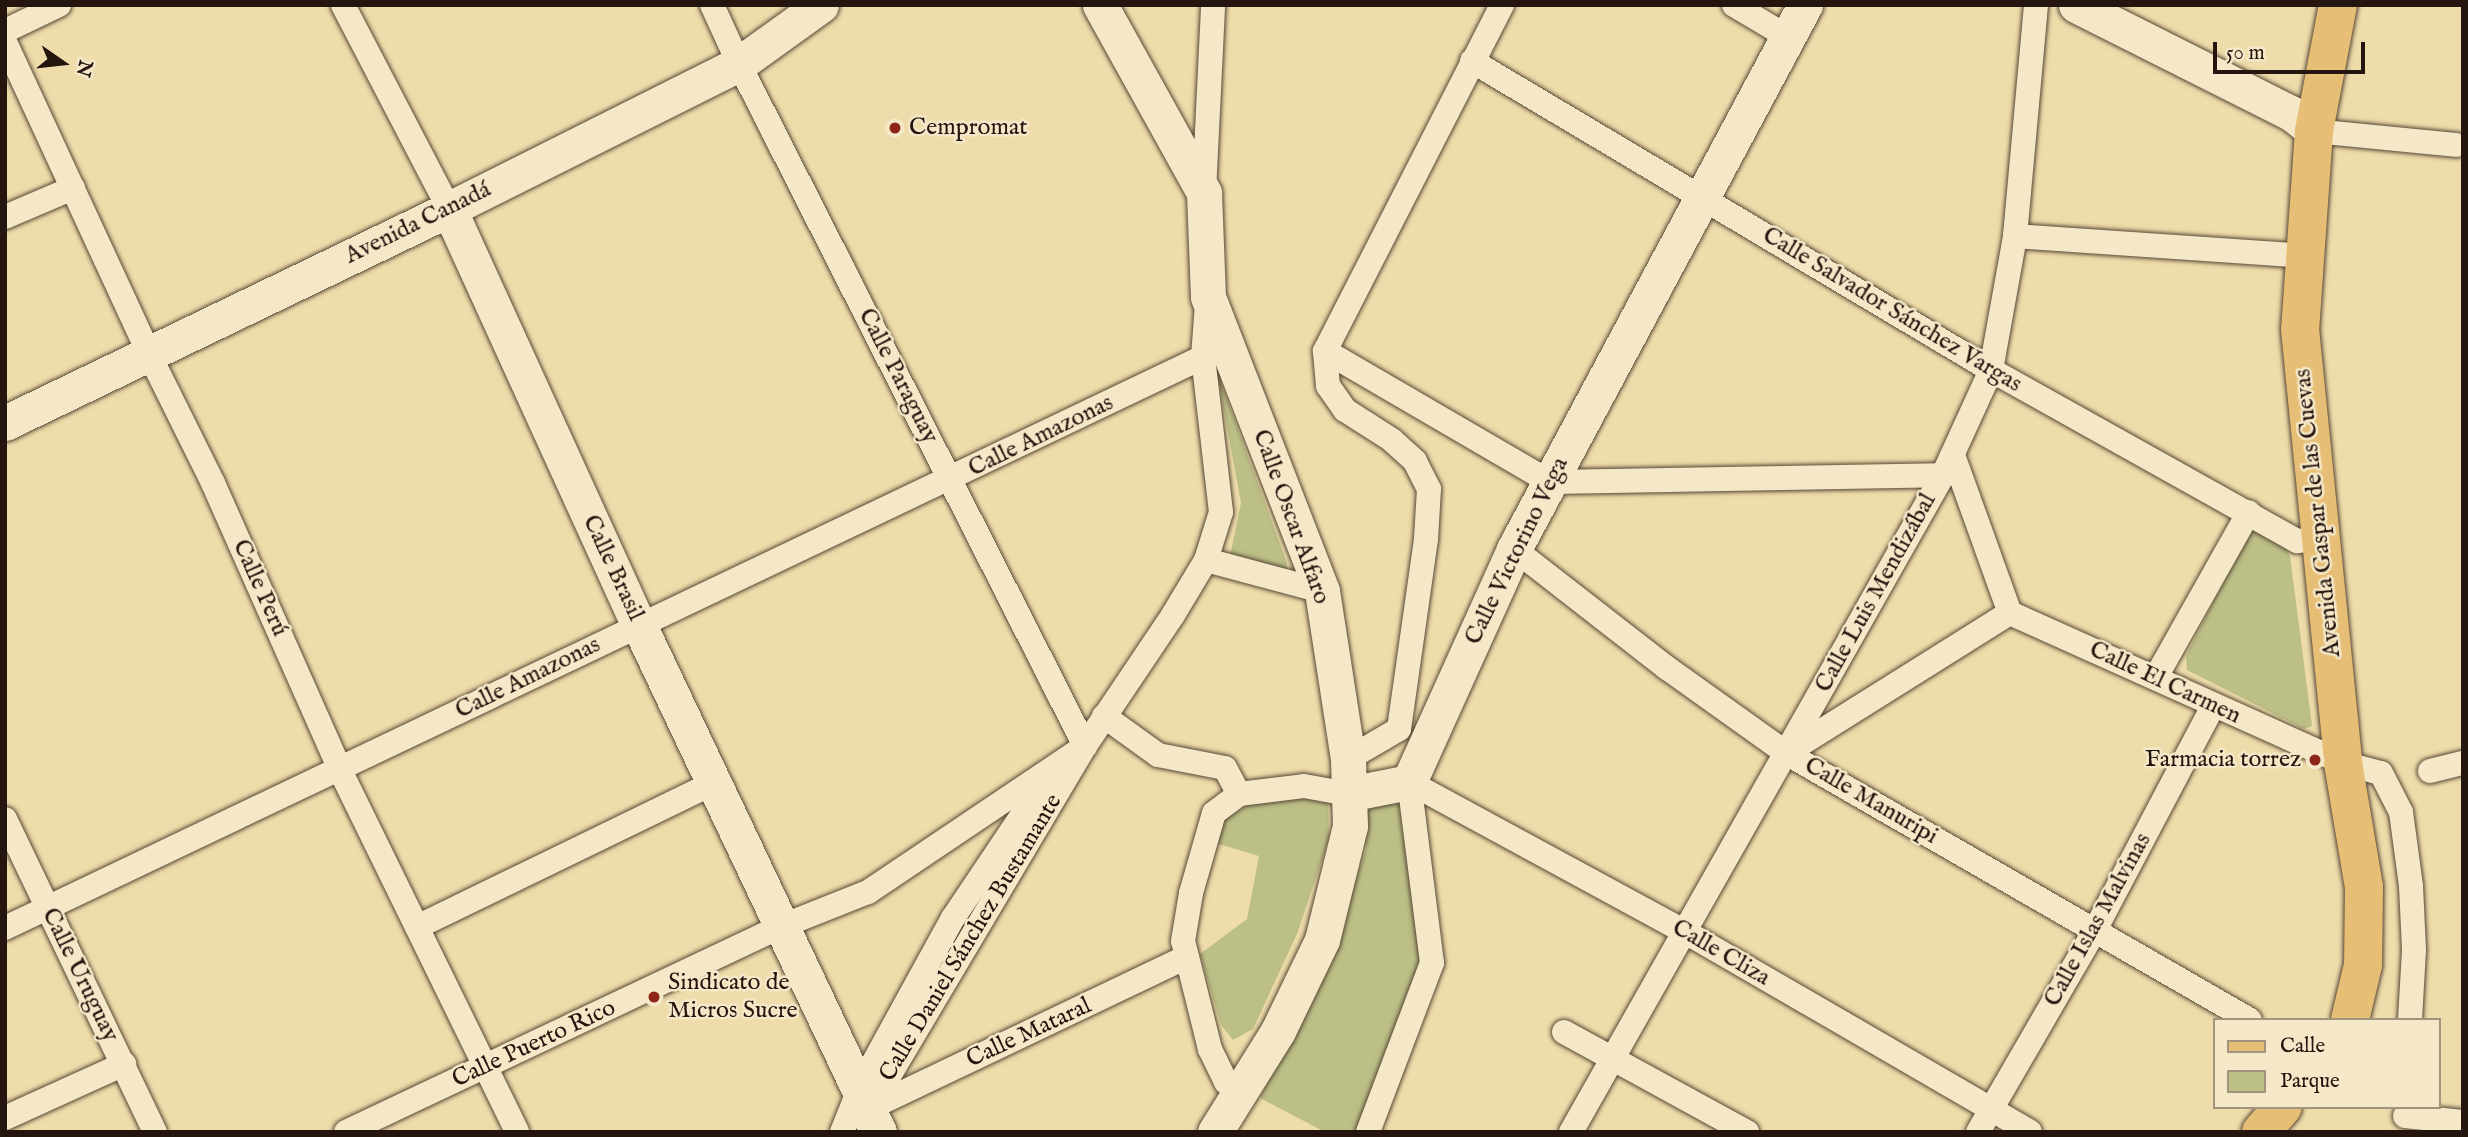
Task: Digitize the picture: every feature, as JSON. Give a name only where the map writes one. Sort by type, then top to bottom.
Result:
[{"type":"main road","name":"Avenida Gaspar de las Cuevas","points":[[2312,5],[2294,256],[2275,335],[2308,540],[2332,758],[2341,920],[2339,958],[2324,1018]]},
{"type":"main road","name":"Avenida Gaspar de las Cuevas","points":[[2303,122],[2338,5]]},
{"type":"main road","name":"Avenida Gaspar de las Cuevas","points":[[2332,758],[2364,887],[2363,965],[2350,1018]]},
{"type":"main road","points":[[2261,1132],[2281,1109]]},
{"type":"main road","points":[[2293,1132],[2310,1109]]},
{"type":"street","points":[[5,31],[59,5]]},
{"type":"street","name":"Calle Brasil","points":[[343,5],[449,209],[639,625],[715,782],[868,1115]]},
{"type":"street","name":"Calle Paraguay","points":[[712,5],[739,64],[1085,746]]},
{"type":"street","name":"Avenida Canadá","points":[[5,423],[449,209],[739,64],[821,5]]},
{"type":"street","points":[[1100,5],[1204,193]]},
{"type":"street","name":"Calle Oscar Alfaro","points":[[1213,5],[1204,193],[1208,297],[1322,591],[1348,759],[1350,826],[1322,940],[1278,1031],[1215,1132]]},
{"type":"street","points":[[1348,759],[1399,729],[1426,539],[1429,489],[1415,461],[1392,440],[1345,410],[1328,386],[1325,351],[1502,5]]},
{"type":"street","points":[[1734,5],[1787,37]]},
{"type":"street","name":"Calle Victorino Vega","points":[[1409,782],[1514,549],[1805,5]]},
{"type":"street","name":"Calle Luis Mendizábal","points":[[1571,1132],[1682,930],[1786,753],[1948,465],[1991,370],[2015,236],[2036,5]]},
{"type":"street","points":[[2076,5],[2303,122],[2456,145]]},
{"type":"street","name":"Calle Perú","points":[[5,43],[149,354],[214,483],[339,768],[517,1132]]},
{"type":"street","name":"Calle Salvador Sánchez Vargas","points":[[1472,61],[1991,370],[2249,512],[2308,540]]},
{"type":"street","points":[[5,217],[73,188]]},
{"type":"street","points":[[2015,236],[2294,256]]},
{"type":"street","name":"Calle Daniel Sánchez Bustamante","points":[[842,1132],[868,1115],[953,918],[1033,799],[1085,746],[1173,615],[1206,560],[1221,512],[1203,357],[1208,297]]},
{"type":"street","points":[[1325,351],[1550,482],[1948,465],[2010,613],[1786,753]]},
{"type":"street","name":"Calle Amazonas","points":[[5,928],[639,625],[950,480],[1203,357]]},
{"type":"street","points":[[2156,677],[2249,512]]},
{"type":"street","name":"Calle Manuripi","points":[[1514,549],[1667,668],[1786,753],[2247,1018]]},
{"type":"street","points":[[1206,560],[1322,591]]},
{"type":"street","name":"Calle El Carmen","points":[[2010,613],[2332,758],[2381,773],[2401,811],[2412,886],[2414,950],[2410,1018]]},
{"type":"street","name":"Calle Islas Malvinas","points":[[1978,1132],[2095,930],[2213,706]]},
{"type":"street","points":[[1104,716],[1158,755],[1225,768],[1240,794]]},
{"type":"street","name":"Calle Puerto Rico","points":[[346,1132],[780,927],[868,892],[1085,746]]},
{"type":"street","points":[[2430,771],[2463,763]]},
{"type":"street","points":[[416,927],[715,782]]},
{"type":"street","points":[[1240,1093],[1226,1082],[1210,1049],[1184,941],[1191,893],[1214,813],[1240,794],[1304,786],[1349,794],[1409,782],[1432,964],[1368,1132]]},
{"type":"street","name":"Calle Cliza","points":[[1409,782],[1682,930],[2029,1132]]},
{"type":"street","name":"Calle Uruguay","points":[[5,819],[155,1132]]},
{"type":"street","name":"Calle Mataral","points":[[868,1115],[1187,957]]},
{"type":"street","points":[[1564,1032],[1613,1056],[1747,1132]]},
{"type":"street","points":[[5,1118],[124,1064]]},
{"type":"street","points":[[2405,1118],[2463,1122]]},
{"type":"green space","points":[[1217,372],[1287,563],[1286,572],[1230,556],[1241,503]]},
{"type":"green space","points":[[2250,530],[2259,531],[2284,546],[2290,556],[2312,726],[2304,729],[2187,670],[2186,656]]},
{"type":"green space","points":[[1397,778],[1433,924],[1363,1132],[1325,1132],[1260,1098],[1345,912],[1366,849],[1362,804]]},
{"type":"green space","points":[[1328,793],[1329,839],[1297,934],[1253,1029],[1233,1040],[1221,1025],[1200,954],[1247,919],[1259,856],[1212,842],[1224,819],[1250,804]]},
{"type":"place","name":"Cempromat","points":[[895,128]]},
{"type":"place","name":"Farmacia torrez","points":[[2315,760]]},
{"type":"place","name":"Sindicato de Micros Sucre","points":[[654,997]]}]
